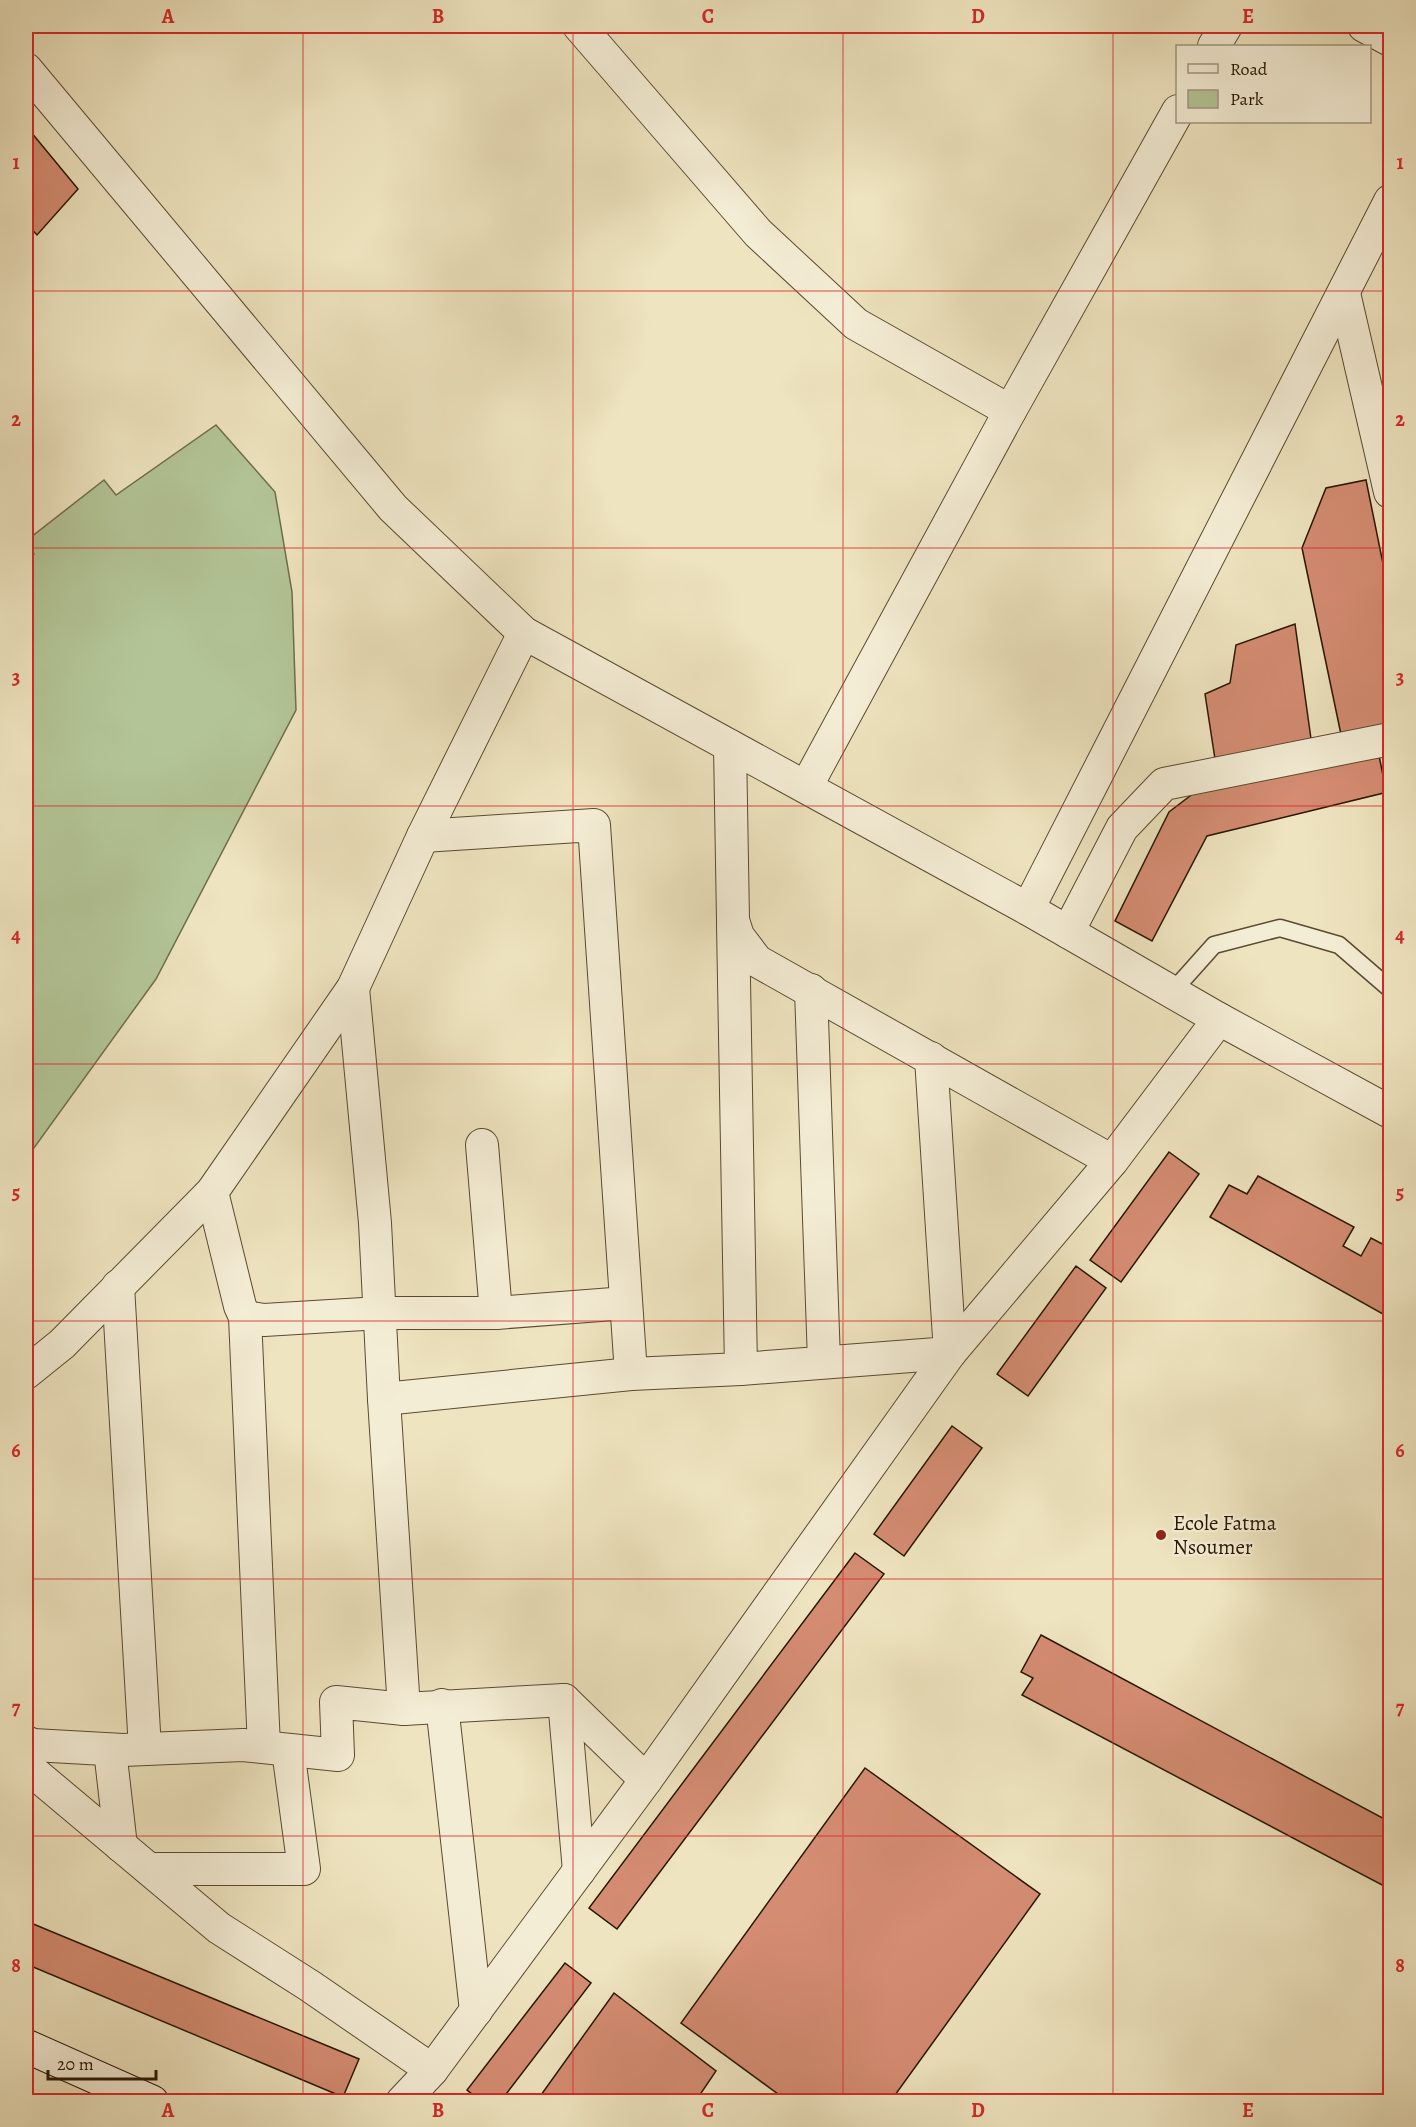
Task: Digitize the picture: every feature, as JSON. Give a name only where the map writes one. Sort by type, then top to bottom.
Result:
[{"type":"main road","points":[[26,2046],[152,2102]]},
{"type":"street","points":[[579,26],[758,233],[856,324],[1010,411]]},
{"type":"street","points":[[1215,45],[1226,26]]},
{"type":"street","points":[[26,69],[393,508],[524,633],[1028,909],[1219,1019],[1390,1112]]},
{"type":"street","points":[[806,788],[1010,411],[1176,115]]},
{"type":"street","points":[[1028,909],[1390,201]]},
{"type":"street","points":[[1344,293],[1390,492]]},
{"type":"street","points":[[26,1373],[62,1344],[212,1192],[353,988],[423,836],[524,633]]},
{"type":"street","points":[[1068,932],[1122,828],[1164,784],[1390,739]]},
{"type":"street","points":[[730,746],[741,1369]]},
{"type":"street","points":[[423,836],[594,825],[631,1374]]},
{"type":"street","points":[[733,920],[738,936],[757,961],[1112,1161]]},
{"type":"street","points":[[353,988],[375,1223],[404,1709]]},
{"type":"street","points":[[811,990],[824,1361]]},
{"type":"street","points":[[402,2102],[432,2070],[646,1780],[950,1353],[1112,1161],[1219,1019]]},
{"type":"street","points":[[931,1058],[950,1353]]},
{"type":"street","points":[[482,1146],[496,1313]]},
{"type":"street","points":[[149,1869],[304,1869],[276,1748],[245,1317],[240,1306],[212,1192]]},
{"type":"street","points":[[118,1286],[145,1749]]},
{"type":"street","points":[[245,1317],[264,1320],[380,1313],[496,1313],[626,1303]]},
{"type":"street","points":[[384,1399],[631,1374],[741,1369],[950,1353]]},
{"type":"street","points":[[26,1742],[33,1745],[110,1749],[243,1745],[338,1755],[336,1702],[404,1709],[442,1705],[564,1700],[646,1780]]},
{"type":"street","points":[[564,1700],[579,1871]]},
{"type":"street","points":[[442,1705],[476,2011]]},
{"type":"street","points":[[110,1749],[120,1846]]},
{"type":"street","points":[[26,1766],[219,1928],[310,1986],[432,2070]]},
{"type":"lane","points":[[1172,992],[1214,945],[1280,928],[1339,945],[1390,988]]},
{"type":"green space","points":[[216,425],[275,492],[292,592],[296,710],[156,979],[26,1159],[26,561],[34,554],[26,541],[104,480],[116,495]]},
{"type":"building","points":[[26,126],[78,189],[37,235],[26,223]]},
{"type":"building","points":[[1366,480],[1390,598],[1390,734],[1343,744],[1302,548],[1326,488]]},
{"type":"building","points":[[1295,624],[1312,746],[1215,759],[1205,694],[1230,683],[1236,645]]},
{"type":"building","points":[[1378,750],[1384,781],[1390,780],[1390,799],[1388,792],[1207,836],[1152,941],[1115,921],[1169,812],[1198,790]]},
{"type":"building","points":[[1169,1152],[1199,1174],[1121,1282],[1090,1260]]},
{"type":"building","points":[[1258,1176],[1354,1227],[1343,1246],[1361,1256],[1371,1238],[1390,1248],[1390,1318],[1210,1217],[1229,1185],[1247,1194]]},
{"type":"building","points":[[1076,1266],[1106,1288],[1028,1396],[997,1374]]},
{"type":"building","points":[[952,1426],[982,1448],[904,1556],[874,1534]]},
{"type":"building","points":[[855,1553],[884,1574],[617,1929],[589,1908]]},
{"type":"building","points":[[1041,1635],[1390,1822],[1390,1873],[1384,1886],[1022,1695],[1033,1678],[1021,1672]]},
{"type":"building","points":[[865,1768],[1040,1894],[890,2102],[789,2102],[681,2023]]},
{"type":"building","points":[[26,1921],[359,2059],[343,2097],[26,1964]]},
{"type":"building","points":[[565,1963],[591,1983],[500,2102],[482,2102],[467,2090]]},
{"type":"building","points":[[614,1993],[716,2071],[695,2102],[536,2102]]},
{"type":"place","name":"Ecole Fatma Nsoumer","points":[[1161,1535]]}]
